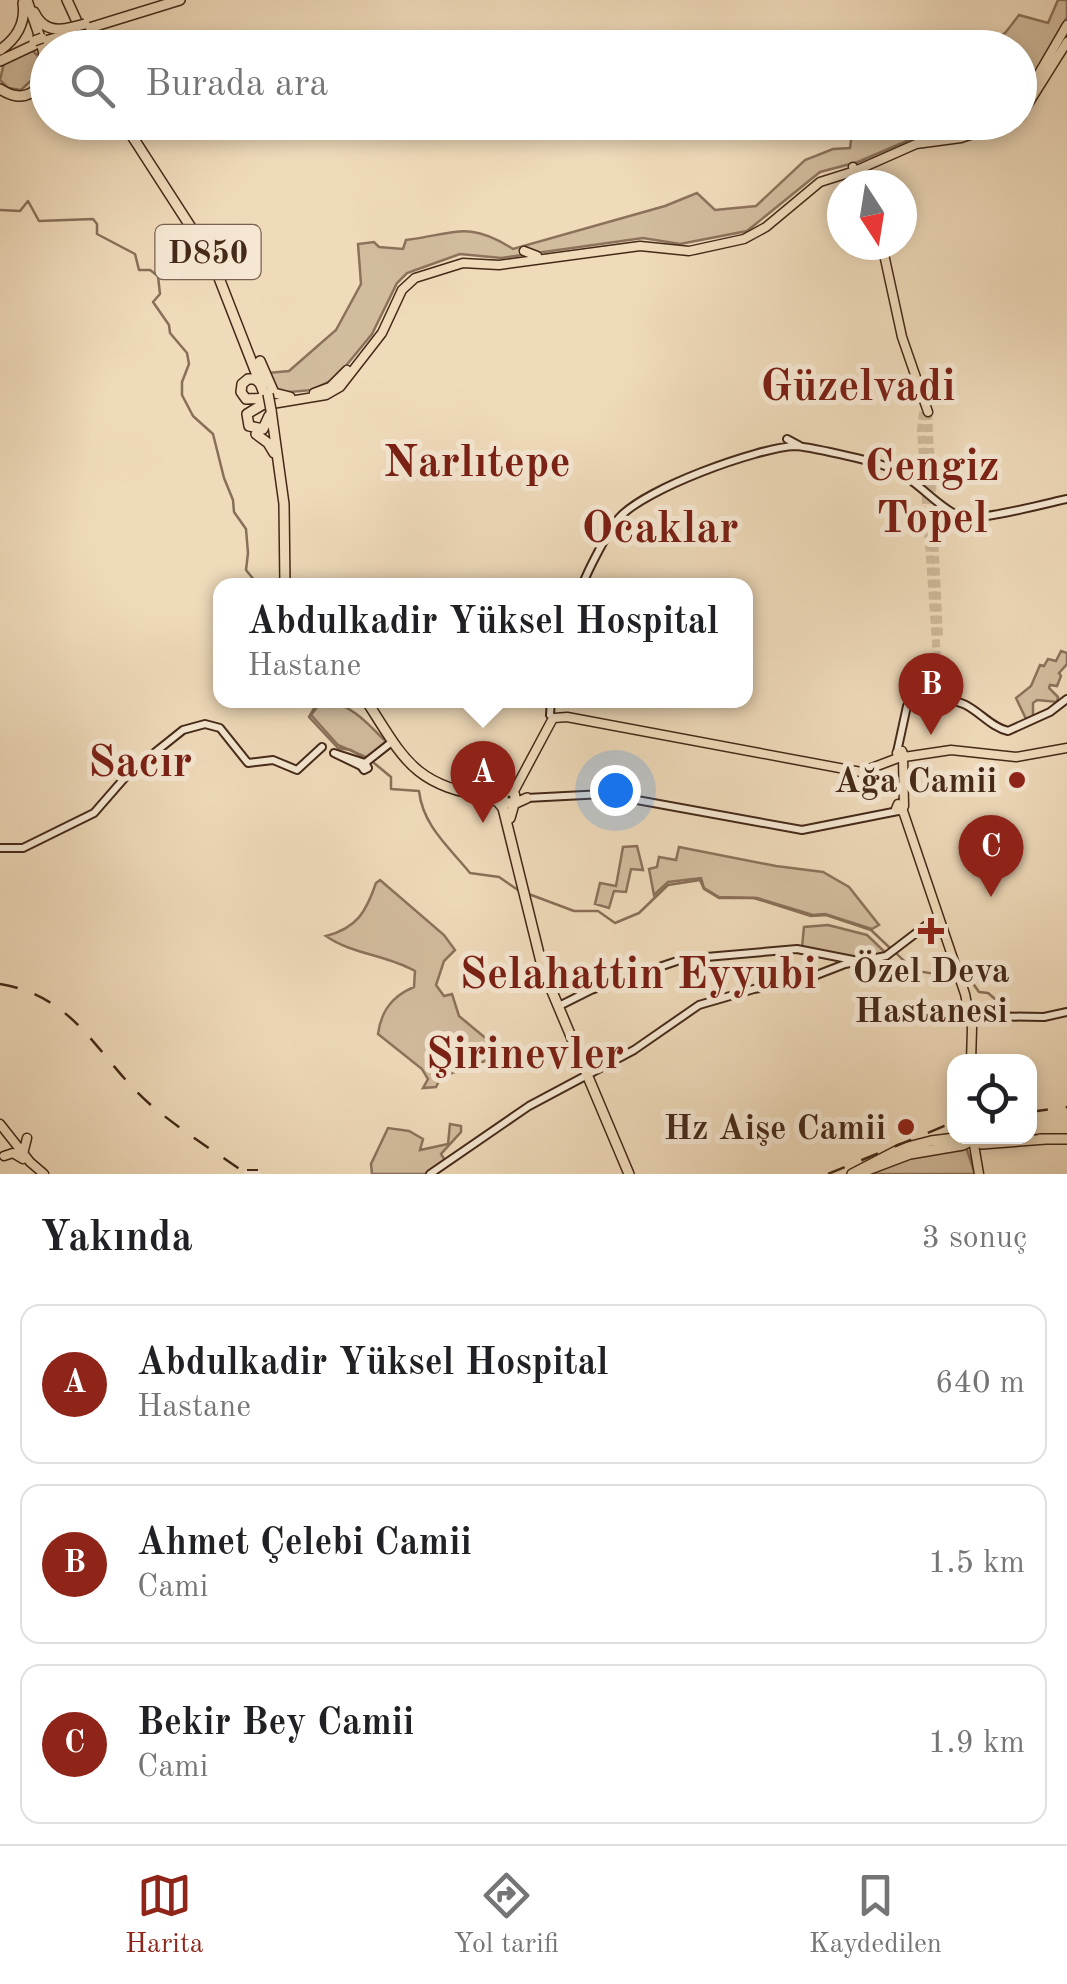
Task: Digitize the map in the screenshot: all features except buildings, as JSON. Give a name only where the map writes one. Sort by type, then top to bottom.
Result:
[{"type":"highway","points":[[25,0],[38,20],[55,30],[180,0]]},
{"type":"highway","points":[[0,55],[20,26],[25,0]]},
{"type":"highway","points":[[25,0],[35,30]]},
{"type":"highway","points":[[66,0],[81,30]]},
{"type":"highway","points":[[67,30],[166,0]]},
{"type":"highway","points":[[0,55],[30,45]]},
{"type":"highway","points":[[0,87],[13,96],[30,93]]},
{"type":"highway","name":"D850","points":[[136,140],[212,259],[267,403],[280,505],[284,578]]},
{"type":"highway","name":"D850","points":[[137,140],[210,251],[237,309],[267,403],[287,518],[284,578]]},
{"type":"highway","points":[[237,309],[271,390],[286,399]]},
{"type":"highway","points":[[267,403],[254,379],[242,384],[246,400],[252,400],[286,399]]},
{"type":"highway","points":[[281,485],[276,414],[286,399]]},
{"type":"highway","points":[[256,434],[268,442],[274,453]]},
{"type":"highway","points":[[373,708],[391,744],[421,772],[488,795],[512,796]]},
{"type":"highway","points":[[488,795],[502,792],[512,796]]},
{"type":"highway","points":[[512,796],[508,819],[542,970],[589,1075]]},
{"type":"highway","points":[[508,819],[514,804],[512,796]]},
{"type":"highway","points":[[525,894],[541,956],[630,1174]]},
{"type":"highway","points":[[1037,1136],[1046,1138]]},
{"type":"highway","points":[[1037,1138],[1067,1137]]},
{"type":"highway","points":[[855,1173],[900,1149],[947,1144]]},
{"type":"main road","points":[[1037,82],[1065,35]]},
{"type":"main road","points":[[861,170],[921,140]]},
{"type":"main road","points":[[861,170],[933,140]]},
{"type":"main road","points":[[539,262],[634,243],[692,248],[745,236],[761,228],[816,178],[827,177]]},
{"type":"main road","points":[[267,403],[325,390],[343,375],[379,334],[400,286],[413,276],[456,260],[520,256],[539,262],[640,246],[690,251],[744,239],[766,227],[812,187],[827,180]]},
{"type":"main road","points":[[881,245],[902,337],[926,412],[898,336],[881,245]]},
{"type":"main road","points":[[787,439],[801,447],[888,466],[961,517],[977,518],[1067,498]]},
{"type":"main road","points":[[586,578],[620,517],[648,499],[682,479],[733,460],[801,447]]},
{"type":"main road","points":[[970,1054],[969,1017],[900,809],[900,755],[908,709],[916,700],[939,691],[1006,728],[1017,727],[1067,697]]},
{"type":"main road","points":[[552,708],[552,717],[512,796],[589,794],[636,799],[802,830],[900,809]]},
{"type":"main road","points":[[552,717],[866,770],[900,755],[950,747],[986,753],[1040,754],[1067,748]]},
{"type":"main road","points":[[0,848],[23,848],[94,813],[169,735],[183,730],[214,726],[222,730],[248,763],[273,760],[297,770],[322,747]]},
{"type":"main road","points":[[365,765],[391,744]]},
{"type":"main road","points":[[945,749],[986,753]]},
{"type":"main road","points":[[636,799],[641,807]]},
{"type":"main road","points":[[589,1075],[703,1004],[754,989],[801,982],[848,962],[895,952],[936,918]]},
{"type":"main road","points":[[560,1005],[591,990],[683,959],[797,949],[848,962]]},
{"type":"main road","points":[[432,1174],[707,1003],[801,984],[843,965],[895,952]]},
{"type":"main road","points":[[801,984],[810,986]]},
{"type":"main road","points":[[969,1017],[1067,1012]]},
{"type":"main road","points":[[0,1125],[23,1157],[42,1174]]},
{"type":"main road","points":[[9,1135],[27,1137],[23,1157]]},
{"type":"main road","points":[[9,1135],[5,1153],[23,1157]]},
{"type":"main road","points":[[971,1144],[977,1174]]},
{"type":"main road","points":[[247,1174],[258,1174]]},
{"type":"shaded area","points":[[1058,0],[1067,0],[1067,17],[1037,71],[1037,30],[1008,30],[1019,15],[1048,23]]},
{"type":"shaded area","points":[[30,51],[30,82],[21,90],[8,88],[0,80],[4,63]]},
{"type":"shaded area","points":[[851,140],[909,140],[858,162],[820,172],[747,231],[680,244],[643,238],[501,258],[460,254],[407,273],[397,283],[372,334],[335,379],[312,390],[278,393],[267,373],[289,371],[336,330],[361,284],[358,244],[374,242],[379,247],[403,249],[406,240],[461,231],[484,235],[513,249],[665,206],[697,193],[715,210],[756,206],[805,160],[833,149],[850,148]]},
{"type":"shaded area","points":[[1061,651],[1067,653],[1067,664],[1059,673],[1057,686],[1049,688],[1058,697],[1057,702],[1037,700],[1033,703],[1033,716],[1026,719],[1016,698],[1031,686],[1040,665],[1044,666],[1048,659],[1056,661]]},
{"type":"shaded area","points":[[316,708],[347,708],[386,742],[368,758],[338,745],[311,715]]},
{"type":"shaded area","points":[[637,846],[643,870],[631,869],[626,892],[614,891],[609,908],[595,904],[600,883],[616,886],[623,847]]},
{"type":"shaded area","points":[[679,847],[823,872],[849,887],[879,925],[872,929],[757,898],[719,897],[704,888],[701,878],[668,882],[654,895],[649,869],[657,867],[659,857],[676,860]]},
{"type":"shaded area","points":[[380,880],[444,935],[455,950],[444,961],[436,985],[444,996],[452,994],[459,1016],[495,1046],[493,1058],[441,1077],[436,1087],[423,1088],[428,1079],[422,1069],[378,1034],[389,1005],[414,987],[415,971],[326,936],[359,917]]},
{"type":"shaded area","points":[[828,925],[867,935],[887,954],[853,958],[802,948],[804,927]]},
{"type":"shaded area","points":[[450,1124],[461,1126],[461,1132],[441,1154],[446,1162],[427,1174],[372,1174],[371,1164],[388,1128],[409,1131],[423,1139],[420,1150],[448,1144]]},
{"type":"shaded area","points":[[966,1147],[975,1174],[863,1174],[917,1153]]},
{"type":"waterway","points":[[0,210],[20,211],[28,201],[39,221],[93,219],[97,234],[135,254],[139,270],[150,270],[158,276],[160,294],[153,302],[170,333],[187,353],[189,364],[182,395],[193,416],[213,434],[234,512],[246,529],[246,570],[252,578]]},
{"type":"waterway","points":[[314,708],[309,717],[338,748],[351,750],[367,760]]},
{"type":"waterway","points":[[374,763],[391,777],[391,789],[419,791],[431,825],[470,873],[499,877],[518,890]]},
{"type":"waterway","points":[[526,893],[574,911],[598,911],[615,923],[639,913],[668,885],[700,880],[704,889],[719,898],[754,898],[811,916],[826,915],[871,930],[890,948]]},
{"type":"waterway","points":[[896,953],[917,970],[955,975]]},
{"type":"waterway","points":[[963,977],[979,992],[995,999]]},
{"type":"tunnel","points":[[923,412],[921,430],[938,672]]},
{"type":"tunnel","points":[[928,412],[939,637]]},
{"type":"railway","points":[[0,984],[27,991],[69,1016],[152,1106],[247,1174]]},
{"type":"railway","points":[[1037,1111],[1067,1107]]},
{"type":"railway","points":[[828,1174],[947,1125]]},
{"type":"place","name":"Ahmet Çelebi Camii","points":[[931,735]]},
{"type":"place","name":"Ağa Camii","points":[[1017,780]]},
{"type":"place","name":"Abdulkadir Yüksel Hospital","points":[[483,823]]},
{"type":"place","name":"Bekir Bey Camii","points":[[991,897]]},
{"type":"place","name":"Özel Deva Hastanesi","points":[[931,931]]},
{"type":"place","name":"Hz Aişe Camii","points":[[906,1127]]},
{"type":"district","name":"Güzelvadi","points":[[858,384]]},
{"type":"district","name":"Narlıtepe","points":[[477,460]]},
{"type":"district","name":"Cengiz Topel","points":[[932,490]]},
{"type":"district","name":"Ocaklar","points":[[660,526]]},
{"type":"district","name":"Sacır","points":[[140,760]]},
{"type":"district","name":"Selahattin Eyyubi","points":[[638,972]]},
{"type":"district","name":"Şirinevler","points":[[525,1052]]}]
